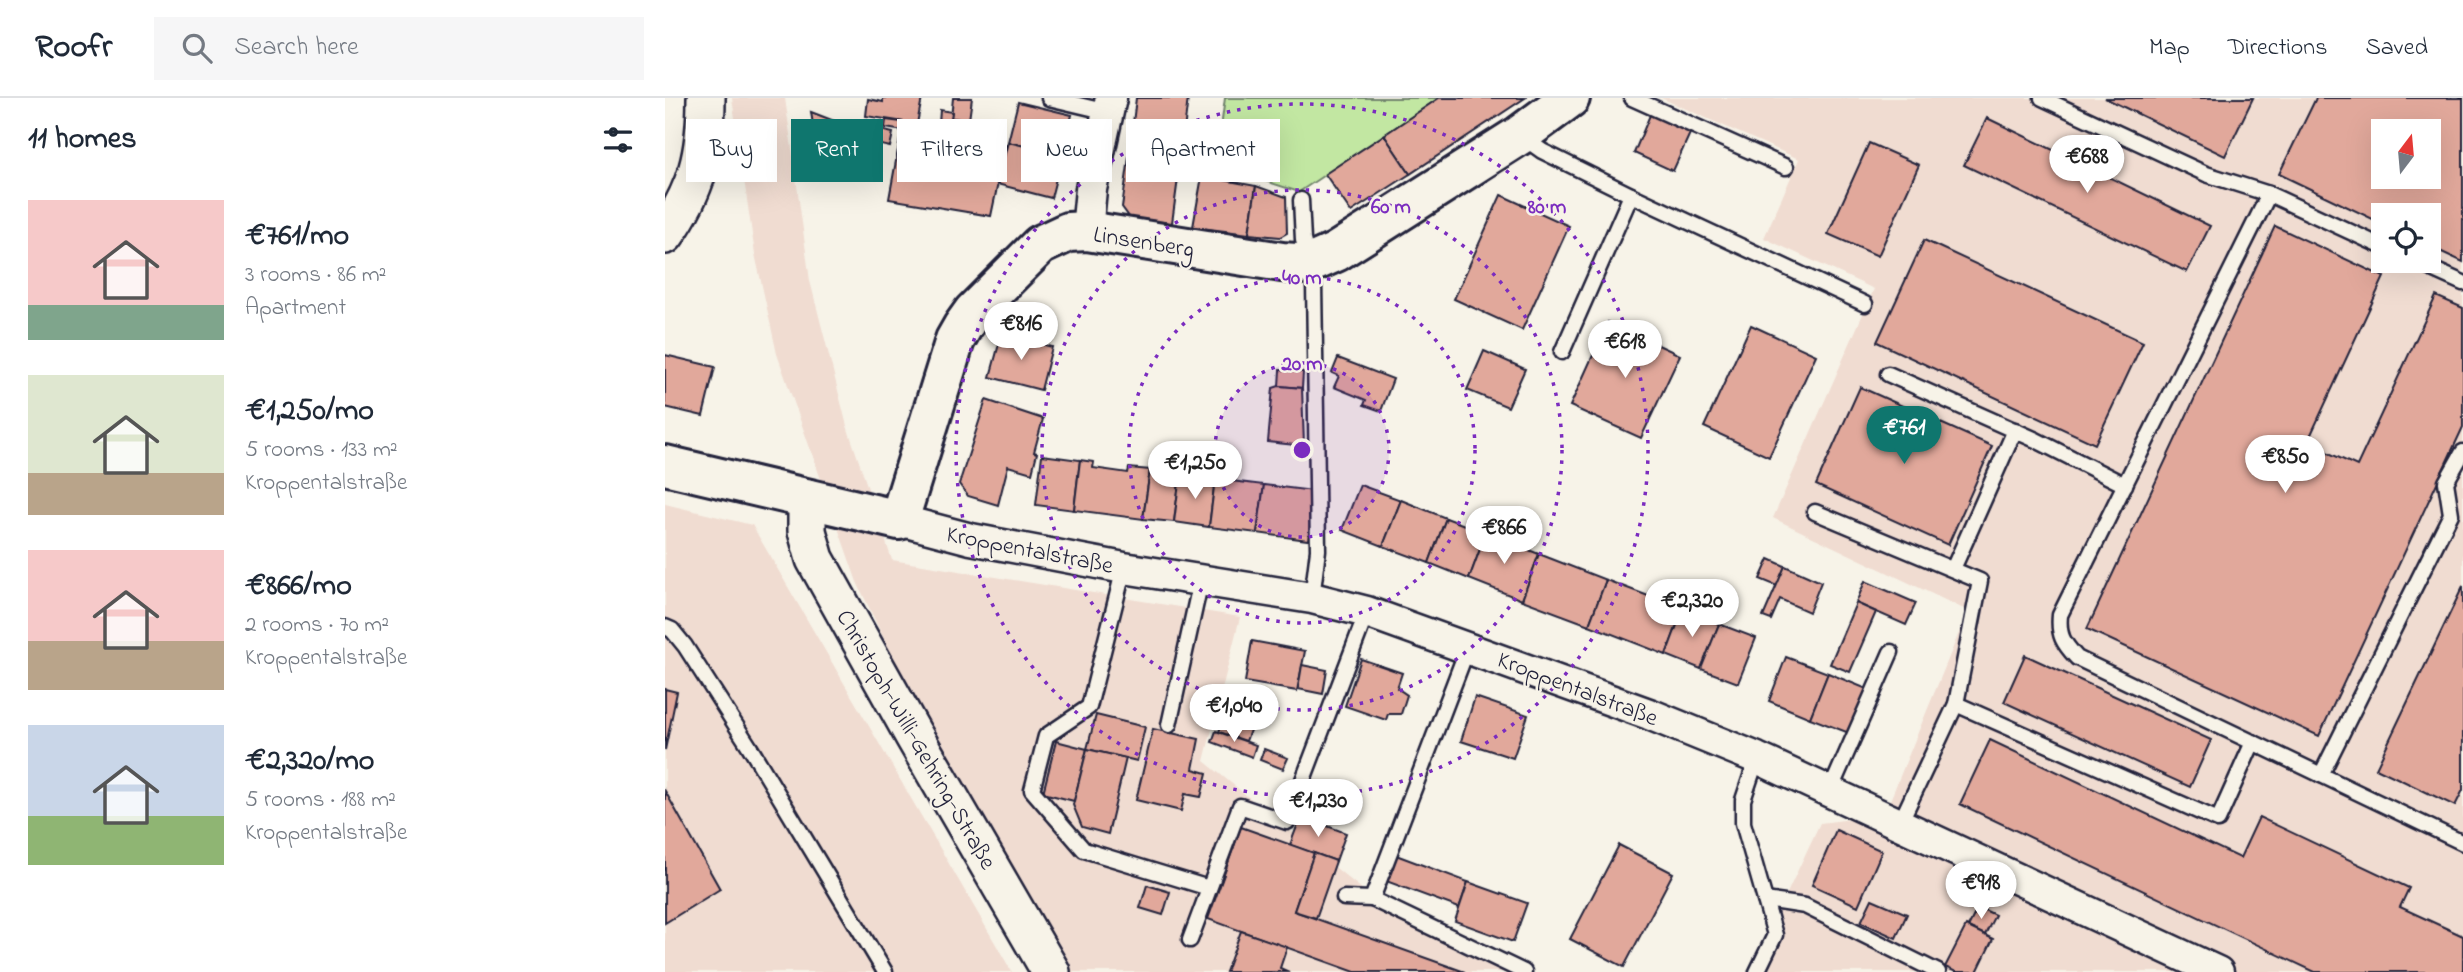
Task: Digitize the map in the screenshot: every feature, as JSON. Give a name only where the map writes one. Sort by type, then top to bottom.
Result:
[{"type":"main road","points":[[1309,264],[1336,252],[1520,135],[1570,98]]},
{"type":"main road","name":"Linsenberg","points":[[899,520],[953,348],[963,326],[972,312],[1040,245],[1068,232],[1087,231],[1309,264]]},
{"type":"main road","points":[[665,465],[899,520]]},
{"type":"street","points":[[665,235],[689,196],[698,172],[704,151],[706,98]]},
{"type":"street","points":[[1087,231],[1091,189],[1109,105]]},
{"type":"street","name":"Christoph-Willi-Gehring-Straße","points":[[807,498],[807,531],[815,559],[1051,972]]},
{"type":"street","name":"Kroppentalstraße","points":[[899,520],[971,539],[1124,568],[1312,598],[1367,612],[1649,713],[1757,758],[2218,972]]},
{"type":"lane","points":[[1049,98],[1109,105]]},
{"type":"lane","points":[[1632,98],[1786,167]]},
{"type":"lane","points":[[2042,98],[2206,174],[2269,194],[2371,241]]},
{"type":"lane","points":[[1520,135],[1542,151],[1631,195],[1864,304]]},
{"type":"lane","points":[[2269,194],[2060,615],[2059,631],[2064,645],[2077,657],[2463,843]]},
{"type":"lane","points":[[1562,352],[1631,195]]},
{"type":"lane","points":[[1301,200],[1303,240],[1314,283],[1318,550],[1312,598]]},
{"type":"lane","points":[[2441,273],[2463,283]]},
{"type":"lane","points":[[1888,374],[2015,430],[2125,485]]},
{"type":"lane","points":[[1953,569],[2015,430]]},
{"type":"lane","points":[[2321,775],[2451,514],[2446,482],[2463,452]]},
{"type":"lane","points":[[1815,512],[1980,581],[1956,704],[1900,823]]},
{"type":"lane","points":[[1124,568],[1089,707],[1046,737],[1032,790],[1084,850],[1209,888]]},
{"type":"lane","points":[[1169,725],[1201,580]]},
{"type":"lane","points":[[1190,940],[1240,806],[1287,822],[1367,612]]},
{"type":"lane","points":[[665,627],[672,630],[685,646],[735,724],[885,972]]},
{"type":"lane","points":[[1372,899],[1468,647]]},
{"type":"lane","points":[[1830,791],[1891,652]]},
{"type":"lane","points":[[1956,704],[2218,820],[2253,742]]},
{"type":"lane","points":[[1757,758],[1743,800],[1743,823],[1775,935],[1757,972]]},
{"type":"lane","points":[[1344,898],[1372,899],[1524,972]]},
{"type":"lane","points":[[1765,900],[1805,906],[1938,972]]},
{"type":"shaded area","points":[[732,98],[785,98],[791,142],[791,182],[796,182],[810,281],[847,426],[892,560],[1240,617],[1204,761],[1363,890],[1507,972],[1068,972],[921,718],[857,582],[777,354],[755,254],[744,182],[777,182],[777,119],[735,119]]},
{"type":"shaded area","points":[[1661,98],[2463,98],[2463,972],[1750,972],[1820,823],[1884,815],[1968,611],[1773,518],[1874,289],[1764,238],[1799,159]]},
{"type":"shaded area","points":[[665,504],[752,525],[1012,972],[665,972]]},
{"type":"green space","points":[[1225,98],[1439,98],[1299,192],[1268,182],[1280,182],[1280,119],[1222,119]]},
{"type":"building","points":[[883,98],[922,98],[918,119],[897,121],[866,116],[868,99],[883,102]]},
{"type":"building","points":[[953,98],[972,98],[969,119],[951,118]]},
{"type":"building","points":[[1136,98],[1188,98],[1185,119],[1133,119]]},
{"type":"building","points":[[1439,98],[1525,98],[1410,174],[1384,135]]},
{"type":"building","points":[[2105,98],[2253,98],[2225,156]]},
{"type":"building","points":[[2316,98],[2463,98],[2463,262],[2441,252],[2441,203],[2371,203],[2371,218],[2279,174]]},
{"type":"building","points":[[1018,102],[1072,115],[1071,119],[1021,119],[1021,145],[1008,142]]},
{"type":"building","points":[[940,110],[952,112],[951,119],[939,119]]},
{"type":"building","points":[[1652,110],[1692,129],[1673,171],[1634,153]]},
{"type":"building","points":[[811,112],[829,119],[812,119]]},
{"type":"building","points":[[1987,118],[2210,226],[2187,272],[1964,165]]},
{"type":"building","points":[[886,120],[897,121],[897,130],[885,128]]},
{"type":"building","points":[[883,131],[893,133],[890,147],[883,145]]},
{"type":"building","points":[[1384,135],[1410,174],[1351,212],[1325,174]]},
{"type":"building","points":[[1008,142],[1021,145],[1021,182],[1055,182],[1051,198],[997,184],[1007,182]]},
{"type":"building","points":[[1869,143],[1919,165],[1878,256],[1828,234]]},
{"type":"building","points":[[897,155],[897,182],[998,182],[991,216],[889,199]]},
{"type":"building","points":[[1126,179],[1126,182],[1178,182],[1172,223],[1130,218],[1122,207]]},
{"type":"building","points":[[1201,182],[1234,182],[1256,186],[1249,234],[1193,227]]},
{"type":"building","points":[[1256,186],[1286,197],[1287,233],[1280,237],[1249,234]]},
{"type":"building","points":[[1501,195],[1569,226],[1522,330],[1454,299]]},
{"type":"building","points":[[2275,226],[2384,277],[2307,443],[2357,466],[2436,296],[2463,308],[2463,427],[2319,736],[2087,629]]},
{"type":"building","points":[[1924,240],[2143,342],[2095,444],[1877,342]]},
{"type":"building","points":[[1608,322],[1680,355],[1641,438],[1570,406]]},
{"type":"building","points":[[1751,325],[1816,355],[1769,457],[1704,427]]},
{"type":"building","points":[[1002,333],[1052,347],[1041,390],[990,377]]},
{"type":"building","points":[[1484,351],[1525,369],[1508,407],[1467,390]]},
{"type":"building","points":[[665,355],[715,367],[703,416],[665,407]]},
{"type":"building","points":[[1338,358],[1393,379],[1381,411],[1364,405],[1366,400],[1334,387],[1339,376],[1332,373]]},
{"type":"building","points":[[1280,370],[1303,372],[1302,388],[1279,386]]},
{"type":"building","points":[[1860,387],[1992,446],[1948,545],[1816,485]]},
{"type":"building","points":[[1273,388],[1302,388],[1304,446],[1268,442]]},
{"type":"building","points":[[986,400],[1043,419],[1034,452],[1037,453],[1032,473],[1008,466],[998,505],[968,496],[959,484]]},
{"type":"building","points":[[1042,455],[1080,460],[1074,510],[1036,505]]},
{"type":"building","points":[[1080,460],[1094,462],[1093,468],[1128,473],[1129,468],[1150,470],[1143,519],[1074,510]]},
{"type":"building","points":[[1150,470],[1180,475],[1174,522],[1143,519]]},
{"type":"building","points":[[1180,475],[1215,479],[1209,527],[1174,522]]},
{"type":"building","points":[[1215,479],[1264,485],[1257,533],[1209,527]]},
{"type":"building","points":[[1264,485],[1314,491],[1308,540],[1257,533]]},
{"type":"building","points":[[1360,485],[1401,500],[1383,546],[1342,530]]},
{"type":"building","points":[[1401,500],[1446,518],[1429,563],[1383,546]]},
{"type":"building","points":[[1446,518],[1486,533],[1469,579],[1429,563]]},
{"type":"building","points":[[1486,533],[1539,554],[1522,600],[1469,579]]},
{"type":"building","points":[[1539,554],[1606,580],[1589,625],[1522,600]]},
{"type":"building","points":[[1769,559],[1785,566],[1777,586],[1760,579]]},
{"type":"building","points":[[1785,566],[1821,582],[1809,612],[1780,599],[1771,620],[1763,617]]},
{"type":"building","points":[[1606,580],[1683,609],[1666,655],[1589,625]]},
{"type":"building","points":[[1865,581],[1916,603],[1906,625],[1856,603]]},
{"type":"building","points":[[2463,586],[2463,790],[2455,806],[2376,768]]},
{"type":"building","points":[[1856,603],[1876,612],[1850,672],[1830,664]]},
{"type":"building","points":[[1683,609],[1719,624],[1701,669],[1666,655]]},
{"type":"building","points":[[1719,624],[1756,638],[1738,683],[1701,669]]},
{"type":"building","points":[[1252,641],[1305,651],[1297,691],[1245,682]]},
{"type":"building","points":[[2025,655],[2211,740],[2190,787],[2004,702]]},
{"type":"building","points":[[1786,657],[1828,673],[1810,718],[1769,701]]},
{"type":"building","points":[[1361,659],[1402,673],[1397,688],[1407,695],[1401,714],[1388,714],[1386,720],[1345,706]]},
{"type":"building","points":[[1302,665],[1327,670],[1323,694],[1298,689]]},
{"type":"building","points":[[1828,673],[1867,689],[1849,733],[1810,718]]},
{"type":"building","points":[[665,689],[677,692],[665,750]]},
{"type":"building","points":[[1475,697],[1528,715],[1513,758],[1461,741]]},
{"type":"building","points":[[1225,713],[1253,722],[1246,741],[1219,732]]},
{"type":"building","points":[[1096,715],[1145,727],[1137,761],[1087,749]]},
{"type":"building","points":[[1153,729],[1199,739],[1193,769],[1207,773],[1201,797],[1185,794],[1181,811],[1136,800]]},
{"type":"building","points":[[1216,731],[1256,745],[1252,757],[1212,742]]},
{"type":"building","points":[[1990,740],[2240,858],[2259,817],[2409,888],[2400,907],[2463,936],[2463,972],[2315,972],[1960,804]]},
{"type":"building","points":[[1056,741],[1087,749],[1074,801],[1043,793]]},
{"type":"building","points":[[1087,749],[1126,758],[1108,834],[1082,827],[1073,805]]},
{"type":"building","points":[[1264,749],[1288,758],[1283,769],[1260,760]]},
{"type":"building","points":[[665,791],[720,889],[665,923]]},
{"type":"building","points":[[1301,816],[1346,833],[1336,861],[1290,845]]},
{"type":"building","points":[[1241,827],[1314,853],[1294,911],[1465,972],[1355,972],[1208,919]]},
{"type":"building","points":[[1836,830],[1882,851],[1858,906],[1812,885]]},
{"type":"building","points":[[1619,845],[1673,873],[1624,967],[1570,939]]},
{"type":"building","points":[[1314,853],[1336,861],[1316,918],[1294,911]]},
{"type":"building","points":[[1396,855],[1468,882],[1459,908],[1386,881]]},
{"type":"building","points":[[1468,882],[1527,903],[1513,942],[1455,921]]},
{"type":"building","points":[[1147,885],[1170,892],[1163,915],[1140,908]]},
{"type":"building","points":[[1872,899],[1907,914],[1896,938],[1861,922]]},
{"type":"building","points":[[1978,907],[1995,915],[1985,935],[1968,927]]},
{"type":"building","points":[[1966,926],[1993,939],[1977,972],[1956,972],[1945,967]]},
{"type":"building","points":[[1241,931],[1287,947],[1280,968],[1289,972],[1226,972]]}]
